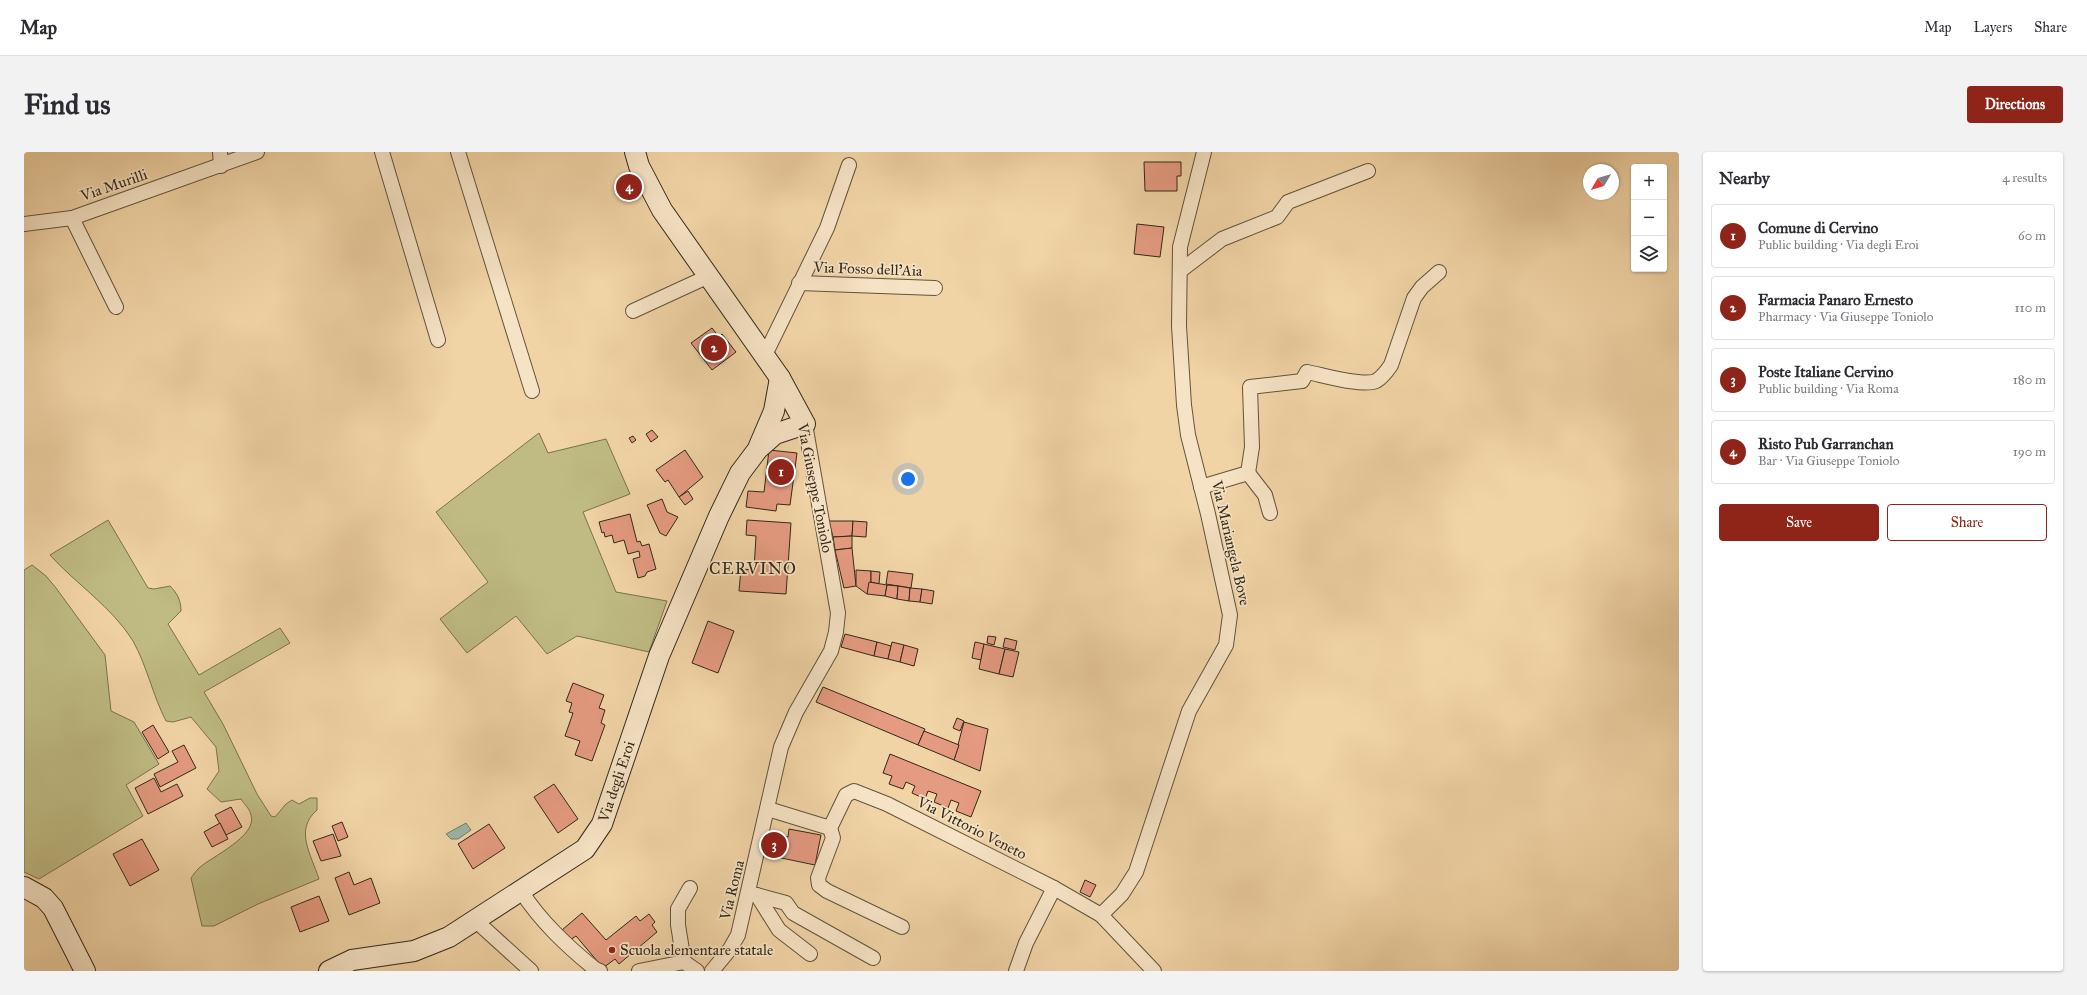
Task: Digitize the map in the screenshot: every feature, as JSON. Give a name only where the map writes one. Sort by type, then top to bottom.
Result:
[{"type":"street","name":"Via Murilli","points":[[24,224],[72,218],[221,159],[257,152]]},
{"type":"street","points":[[382,152],[438,340]]},
{"type":"street","points":[[458,152],[532,391]]},
{"type":"street","name":"Via Giuseppe Toniolo","points":[[635,152],[639,166],[662,210],[765,355],[780,378],[805,424],[838,613],[836,632],[831,651],[796,712],[781,747],[768,809]]},
{"type":"street","name":"Via Mariangela Bove","points":[[1101,915],[1122,894],[1136,872],[1189,711],[1226,645],[1230,615],[1188,435],[1184,405],[1179,326],[1180,246],[1204,152]]},
{"type":"street","name":"Via Fosso dell'Aia","points":[[765,355],[799,283],[828,228],[848,165]]},
{"type":"street","points":[[1180,271],[1222,240],[1277,217],[1288,202],[1368,171]]},
{"type":"street","points":[[72,218],[116,307]]},
{"type":"street","points":[[1270,513],[1265,495],[1248,473],[1252,447],[1250,387],[1302,381],[1307,372],[1364,383],[1374,382],[1384,374],[1391,365],[1417,293],[1439,272]]},
{"type":"street","points":[[633,311],[709,276]]},
{"type":"street","name":"Via Fosso dell'Aia","points":[[799,283],[936,288]]},
{"type":"street","name":"Via degli Eroi","points":[[758,449],[774,411],[780,378]]},
{"type":"street","name":"Via degli Eroi","points":[[329,971],[352,960],[414,951],[449,937],[585,849],[602,824],[659,656],[719,516],[740,473],[758,449],[775,434],[805,424]]},
{"type":"street","points":[[1201,488],[1248,473]]},
{"type":"street","name":"Via Vittorio Veneto","points":[[830,828],[846,794],[854,791],[887,804],[1054,888],[1101,915],[1154,971]]},
{"type":"street","points":[[768,809],[830,828],[832,838],[818,878],[820,885],[827,891],[902,927]]},
{"type":"street","name":"Via Roma","points":[[712,971],[730,949],[738,935],[753,894],[768,809]]},
{"type":"street","points":[[24,887],[44,898],[53,908],[85,971]]},
{"type":"street","points":[[684,962],[678,909],[690,888]]},
{"type":"street","points":[[1016,971],[1026,943],[1054,888]]},
{"type":"street","points":[[521,891],[533,909],[564,943],[598,970]]},
{"type":"street","points":[[753,894],[779,930],[810,954]]},
{"type":"street","points":[[753,894],[786,903],[793,913],[873,958]]},
{"type":"street","points":[[475,920],[531,971]]},
{"type":"street","points":[[639,971],[684,962],[697,971]]},
{"type":"shaded area","points":[[539,433],[548,453],[606,439],[630,494],[583,512],[616,592],[667,601],[649,652],[577,636],[547,654],[516,616],[467,653],[440,619],[488,582],[436,512]]},
{"type":"shaded area","points":[[108,520],[148,588],[154,589],[170,586],[177,594],[181,611],[168,624],[199,675],[280,628],[290,643],[204,692],[223,724],[257,794],[271,816],[275,817],[286,804],[292,800],[299,804],[310,798],[317,798],[317,810],[310,818],[306,826],[305,834],[306,843],[319,879],[258,904],[214,926],[202,926],[191,878],[205,863],[232,845],[248,831],[251,823],[251,815],[241,799],[221,802],[207,789],[219,771],[216,747],[191,717],[173,722],[166,721],[133,641],[115,617],[50,555]]},
{"type":"shaded area","points":[[32,565],[46,576],[56,588],[105,655],[111,711],[134,722],[159,764],[126,785],[143,816],[39,879],[24,872],[24,570]]},
{"type":"shaded area","points":[[466,823],[471,830],[458,839],[451,839],[446,834]]},
{"type":"building","points":[[1144,162],[1181,162],[1181,176],[1177,176],[1177,191],[1145,191]]},
{"type":"building","points":[[1137,224],[1164,227],[1160,257],[1134,254]]},
{"type":"building","points":[[712,328],[719,337],[722,334],[736,352],[712,370],[691,343]]},
{"type":"building","points":[[652,430],[658,437],[651,442],[646,434]]},
{"type":"building","points":[[633,436],[636,440],[632,443],[629,438]]},
{"type":"building","points":[[685,450],[703,477],[679,497],[668,480],[665,482],[656,470]]},
{"type":"building","points":[[769,450],[797,453],[790,505],[777,504],[776,511],[746,507],[748,491],[764,492]]},
{"type":"building","points":[[688,491],[693,499],[685,505],[679,497]]},
{"type":"building","points":[[662,499],[667,512],[678,517],[666,536],[660,533],[647,505]]},
{"type":"building","points":[[630,514],[637,542],[640,541],[642,546],[649,544],[656,569],[647,572],[645,576],[638,578],[633,559],[640,557],[639,551],[628,554],[624,540],[614,543],[612,535],[605,537],[604,532],[602,533],[599,522]]},
{"type":"building","points":[[747,520],[791,523],[786,594],[739,591],[741,569],[754,570],[756,536],[746,535]]},
{"type":"building","points":[[829,521],[853,521],[852,536],[833,537]]},
{"type":"building","points":[[853,521],[867,522],[866,537],[852,536]]},
{"type":"building","points":[[852,536],[852,548],[835,550],[833,537]]},
{"type":"building","points":[[852,548],[856,586],[844,588],[835,550]]},
{"type":"building","points":[[856,570],[871,571],[871,582],[867,594],[856,586]]},
{"type":"building","points":[[871,571],[880,572],[879,584],[871,582]]},
{"type":"building","points":[[888,571],[913,574],[911,588],[886,584]]},
{"type":"building","points":[[869,582],[887,585],[885,596],[867,594]]},
{"type":"building","points":[[887,585],[898,586],[897,599],[885,596]]},
{"type":"building","points":[[898,586],[910,588],[909,601],[897,599]]},
{"type":"building","points":[[910,588],[922,589],[920,602],[909,601]]},
{"type":"building","points":[[922,589],[934,591],[932,604],[920,602]]},
{"type":"building","points":[[708,621],[734,631],[718,673],[692,663]]},
{"type":"building","points":[[845,634],[877,642],[874,656],[841,647]]},
{"type":"building","points":[[988,636],[996,637],[994,645],[987,643]]},
{"type":"building","points":[[1005,638],[1017,641],[1015,650],[1003,647]]},
{"type":"building","points":[[877,642],[891,646],[888,659],[874,656]]},
{"type":"building","points":[[892,642],[904,645],[900,662],[888,659]]},
{"type":"building","points":[[975,642],[984,644],[981,660],[972,658]]},
{"type":"building","points":[[984,644],[1005,649],[999,674],[979,669]]},
{"type":"building","points":[[904,645],[918,649],[914,666],[900,662]]},
{"type":"building","points":[[1005,649],[1019,652],[1013,677],[999,674]]},
{"type":"building","points":[[573,683],[604,695],[599,708],[605,710],[601,723],[605,725],[592,761],[575,755],[580,741],[565,736],[573,713],[569,712],[572,703],[566,701]]},
{"type":"building","points":[[823,687],[925,729],[918,745],[816,702]]},
{"type":"building","points":[[957,718],[964,721],[960,731],[953,728]]},
{"type":"building","points":[[964,722],[988,729],[980,771],[954,760]]},
{"type":"building","points":[[153,725],[169,752],[158,759],[142,732]]},
{"type":"building","points":[[924,731],[959,745],[954,760],[918,745]]},
{"type":"building","points":[[184,745],[196,768],[160,787],[154,774],[178,762],[172,751]]},
{"type":"building","points":[[890,754],[981,791],[971,817],[956,811],[959,803],[951,800],[948,808],[934,802],[937,794],[928,791],[925,799],[912,793],[915,786],[906,782],[903,789],[889,784],[892,776],[883,773]]},
{"type":"building","points":[[154,778],[161,792],[177,784],[183,796],[148,814],[135,788]]},
{"type":"building","points":[[554,784],[578,819],[558,833],[534,797]]},
{"type":"building","points":[[231,807],[242,827],[226,835],[215,815]]},
{"type":"building","points":[[342,822],[348,837],[338,841],[332,826]]},
{"type":"building","points":[[220,823],[228,839],[212,847],[204,832]]},
{"type":"building","points":[[489,824],[505,848],[473,869],[458,844]]},
{"type":"building","points":[[789,829],[821,835],[815,865],[767,855],[771,834],[788,837]]},
{"type":"building","points":[[333,834],[341,856],[321,861],[313,841]]},
{"type":"building","points":[[142,839],[159,870],[130,886],[113,854]]},
{"type":"building","points":[[349,872],[354,885],[371,878],[380,903],[349,915],[335,878]]},
{"type":"building","points":[[1085,880],[1096,885],[1090,897],[1080,892]]},
{"type":"building","points":[[319,896],[329,921],[300,932],[291,907]]},
{"type":"building","name":"Scuola elementare statale","points":[[582,913],[606,940],[636,916],[640,921],[649,914],[655,922],[652,925],[657,932],[619,964],[615,959],[603,968],[576,936],[570,940],[562,930]]},
{"type":"place","name":"Risto Pub Garranchan","points":[[629,187]]},
{"type":"place","name":"Farmacia Panaro Ernesto","points":[[714,348]]},
{"type":"place","name":"Comune di Cervino","points":[[781,472]]},
{"type":"place","name":"Poste Italiane Cervino","points":[[774,845]]},
{"type":"place","name":"Scuola elementare statale","points":[[612,950]]},
{"type":"district","name":"CERVINO","points":[[753,568]]}]
